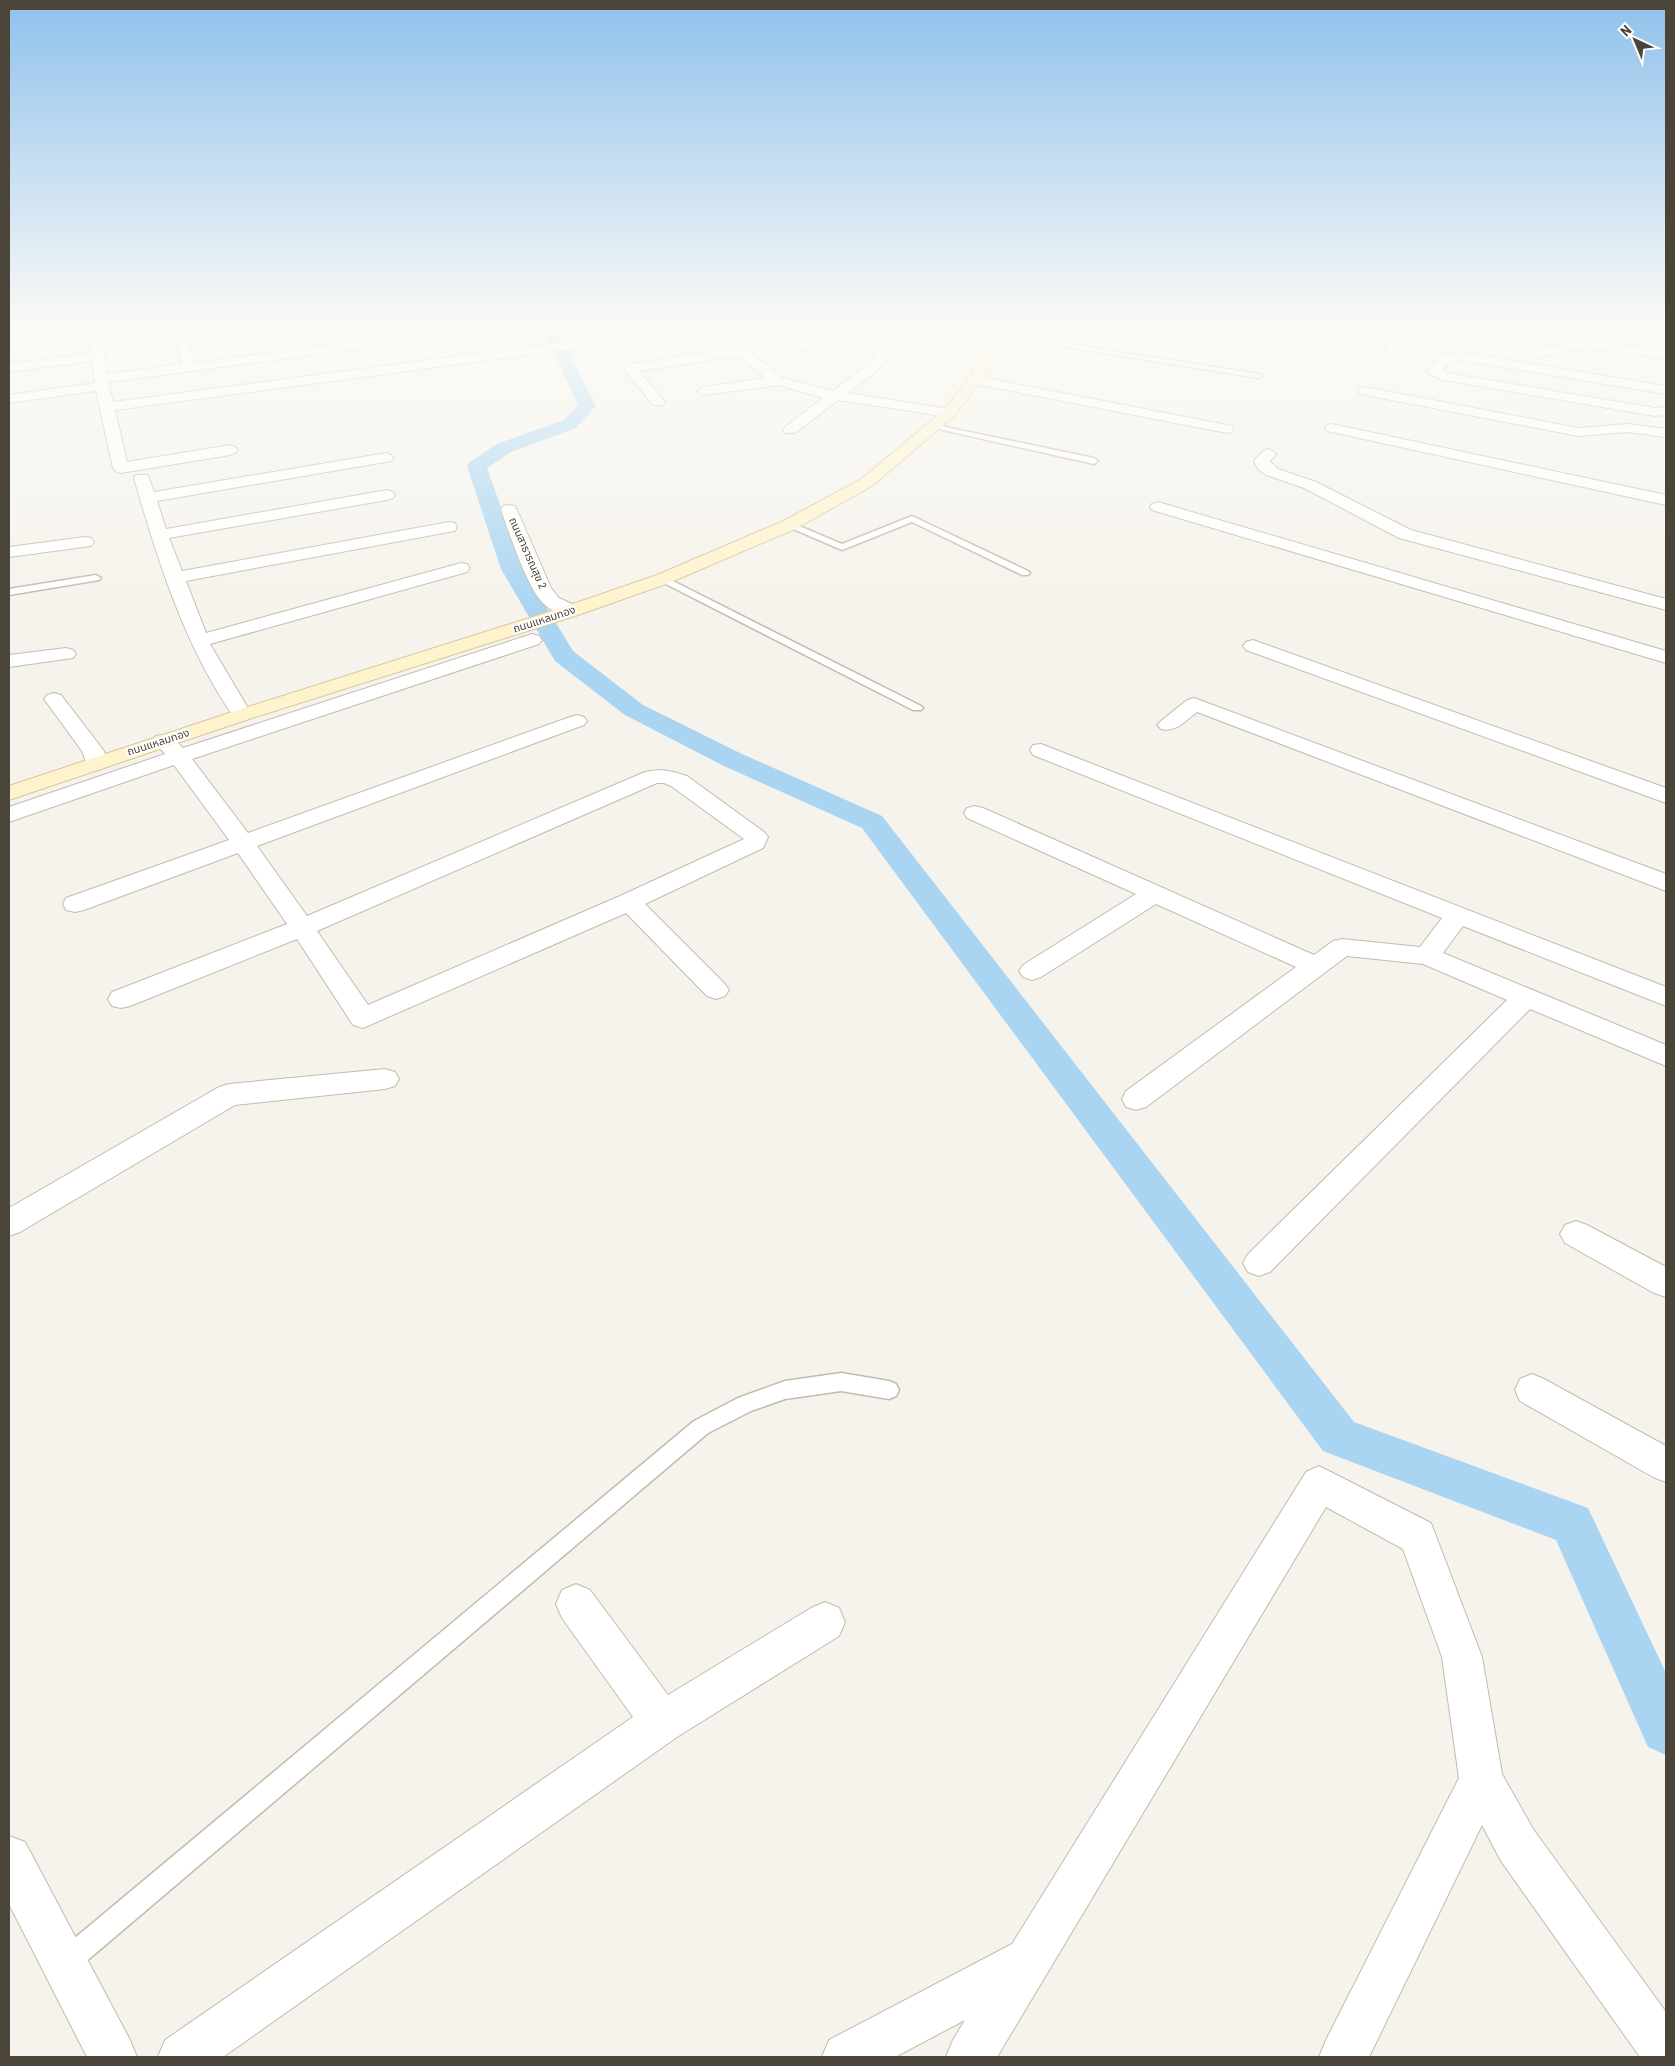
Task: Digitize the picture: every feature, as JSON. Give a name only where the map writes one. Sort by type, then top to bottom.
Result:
[{"type":"main road","name":"ถนนแหลมทอง","points":[[9,792],[96,763],[172,748],[242,715],[524,634],[563,614],[664,579],[789,525],[866,483],[940,420]]},
{"type":"street","points":[[111,420],[121,468],[230,450]]},
{"type":"street","points":[[790,430],[803,420]]},
{"type":"street","points":[[1183,420],[1227,429]]},
{"type":"street","points":[[1518,420],[1578,432],[1628,428],[1666,432]]},
{"type":"street","points":[[1332,428],[1666,500]]},
{"type":"street","points":[[1268,454],[1262,461],[1264,466],[1272,472],[1310,485],[1405,534],[1666,605]]},
{"type":"street","points":[[148,498],[386,458]]},
{"type":"street","points":[[142,478],[159,535],[199,641],[242,715]]},
{"type":"street","points":[[159,535],[387,495]]},
{"type":"street","points":[[1158,507],[1666,657]]},
{"type":"street","name":"ถนนสาธารณสุข 2","points":[[509,510],[542,589],[563,614]]},
{"type":"street","points":[[176,578],[450,528]]},
{"type":"street","points":[[9,552],[85,542]]},
{"type":"street","points":[[199,641],[461,568]]},
{"type":"street","points":[[9,815],[172,748],[524,634]]},
{"type":"street","points":[[1253,646],[1666,796]]},
{"type":"street","points":[[9,661],[66,654]]},
{"type":"street","points":[[54,699],[93,751],[96,763]]},
{"type":"street","points":[[1168,725],[1194,704],[1666,883]]},
{"type":"street","points":[[76,904],[577,721]]},
{"type":"street","points":[[121,999],[302,928],[652,777],[666,776],[679,780],[756,837],[755,843],[629,902],[363,1018],[302,928],[244,843],[172,748]]},
{"type":"street","points":[[1041,750],[1666,997]]},
{"type":"street","points":[[975,814],[1316,966]]},
{"type":"street","points":[[1032,971],[1154,894]]},
{"type":"street","points":[[629,902],[716,990]]},
{"type":"street","points":[[1427,956],[1457,916]]},
{"type":"street","points":[[1136,1099],[1342,947],[1427,956],[1666,1056]]},
{"type":"street","points":[[1259,1263],[1526,997]]},
{"type":"street","points":[[9,1223],[229,1095],[385,1078]]},
{"type":"street","points":[[1576,1234],[1666,1283]]},
{"type":"street","points":[[1532,1390],[1666,1465]]},
{"type":"street","points":[[970,2057],[1318,1484],[1418,1536],[1462,1657],[1481,1780],[1517,1845],[1666,2053]]},
{"type":"street","points":[[576,1604],[662,1722]]},
{"type":"street","points":[[182,2057],[662,1722],[825,1622]]},
{"type":"street","points":[[1343,2057],[1481,1780]]},
{"type":"street","points":[[9,1858],[113,2057]]},
{"type":"street","points":[[846,2057],[1029,1960]]},
{"type":"lane","points":[[934,426],[1094,461]]},
{"type":"lane","points":[[789,525],[842,547],[912,519],[1025,573]]},
{"type":"lane","points":[[9,592],[96,578]]},
{"type":"lane","points":[[664,579],[917,708]]},
{"type":"lane","points":[[64,1964],[564,1540],[701,1427],[745,1404],[785,1390],[841,1382],[888,1390]]},
{"type":"waterway","points":[[573,420],[570,424],[504,448],[477,466],[512,569],[564,656],[634,710],[733,760],[872,822],[1339,1437],[1572,1524],[1666,1729]]}]
